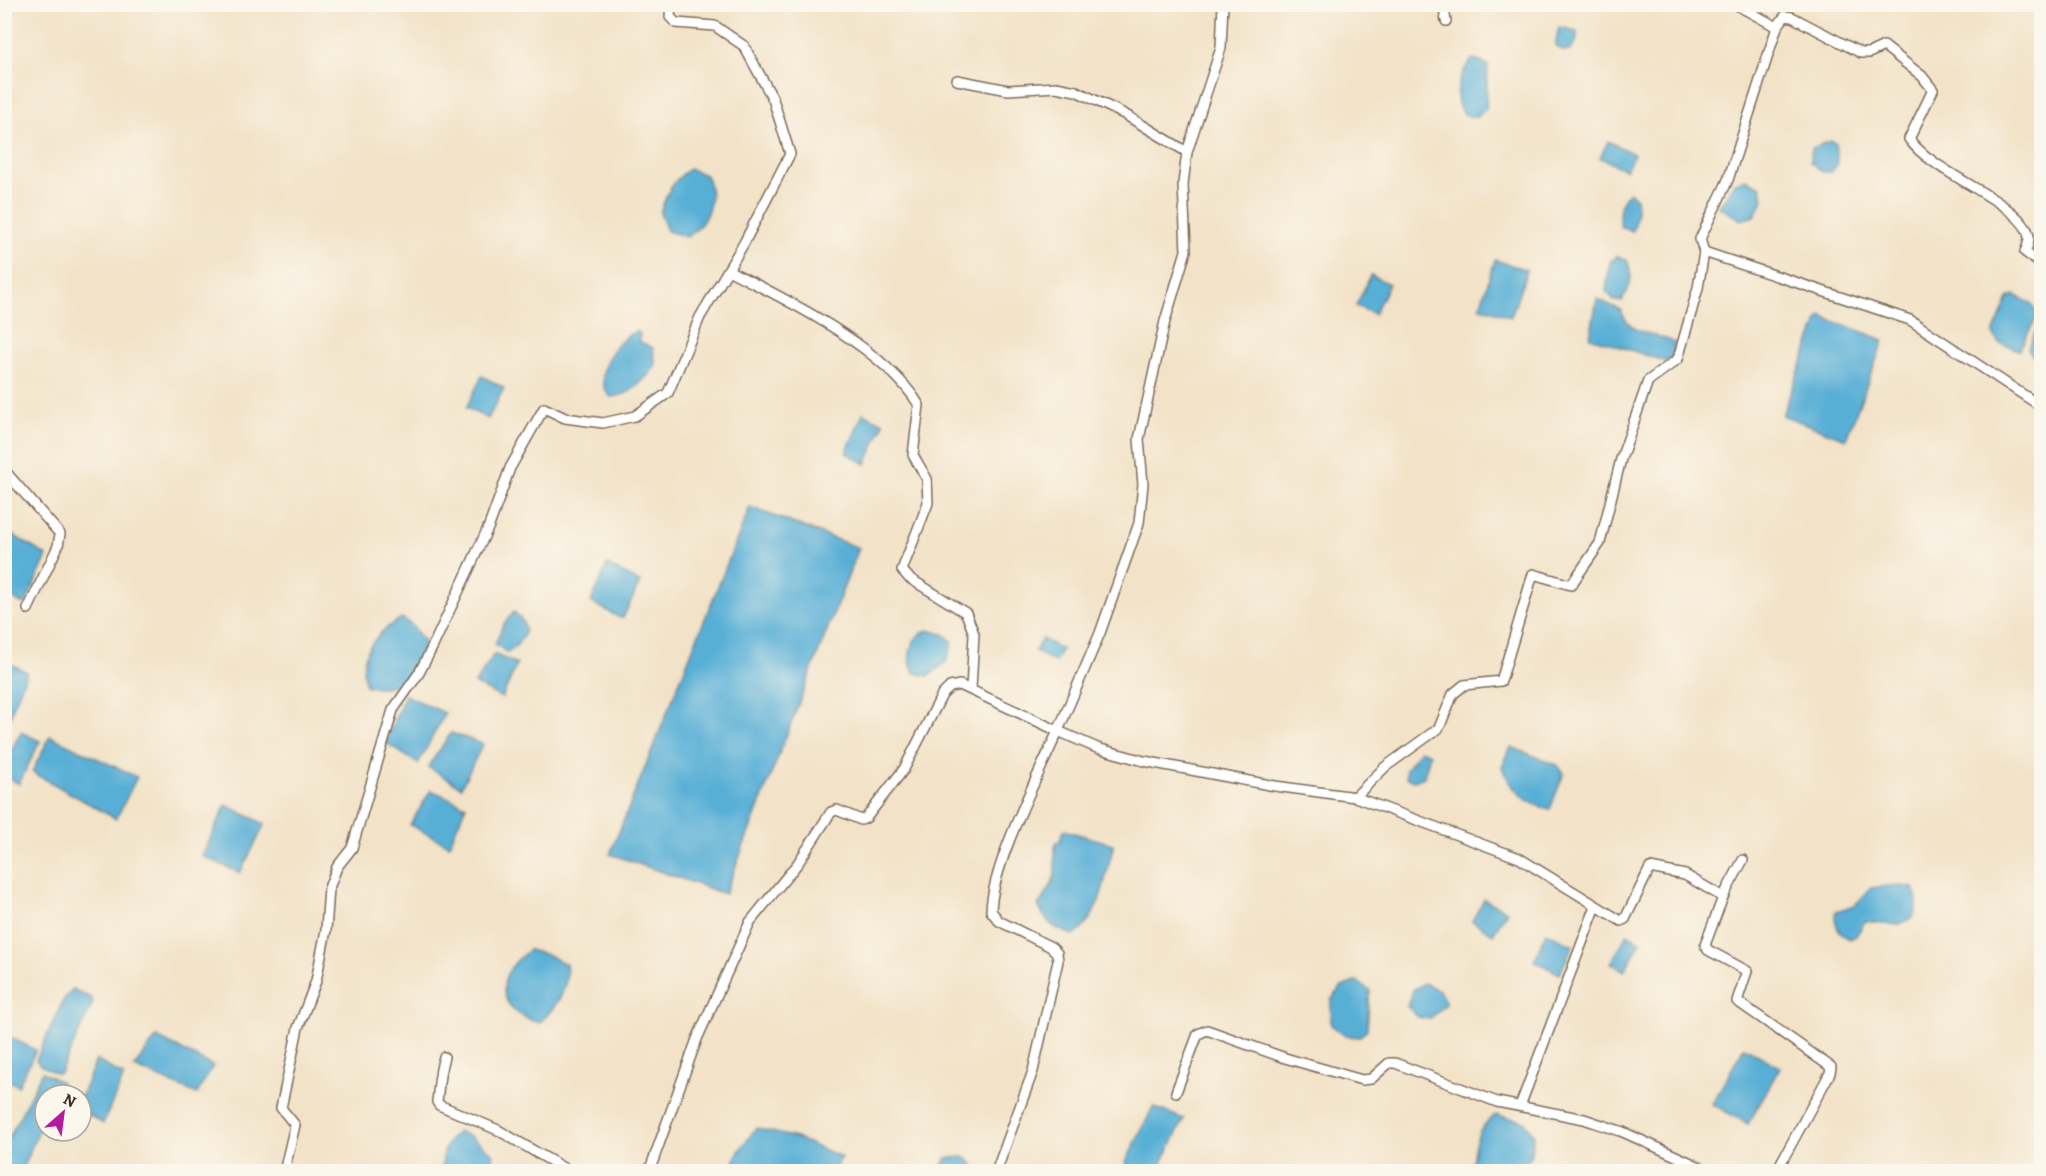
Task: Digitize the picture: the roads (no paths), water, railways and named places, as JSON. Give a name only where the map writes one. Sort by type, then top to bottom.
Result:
[{"type":"street","points":[[284,1172],[295,1125],[281,1108],[298,1028],[316,981],[326,930],[329,888],[337,867],[352,848],[393,710],[419,673],[445,622],[489,526],[510,468],[544,408],[565,418],[603,423],[635,416],[668,393],[700,316],[728,270],[788,159],[790,148],[772,99],[744,46],[715,26],[676,23],[670,17],[671,4]]},
{"type":"street","points":[[996,1172],[1033,1071],[1058,961],[1057,953],[1051,947],[999,921],[992,911],[992,900],[1008,849],[1100,633],[1139,523],[1143,484],[1139,439],[1165,321],[1186,251],[1183,184],[1187,152],[1221,48],[1224,4]]},
{"type":"street","points":[[1443,4],[1446,21]]},
{"type":"street","points":[[1735,4],[1777,27]]},
{"type":"street","points":[[1355,797],[1384,767],[1439,728],[1453,694],[1464,685],[1501,681],[1533,574],[1571,585],[1600,543],[1621,459],[1648,381],[1678,359],[1692,312],[1704,252],[1700,239],[1728,180],[1777,27],[1785,16],[1861,53],[1869,53],[1884,46],[1922,76],[1933,90],[1909,139],[1915,148],[2017,217],[2028,231],[2029,241],[2025,252],[2042,265]]},
{"type":"street","points":[[957,80],[1008,90],[1056,87],[1076,91],[1124,114],[1187,152]]},
{"type":"street","points":[[1704,252],[1910,320],[2042,407]]},
{"type":"street","points":[[728,270],[854,341],[896,377],[919,405],[913,454],[927,479],[928,503],[902,570],[909,578],[966,613],[974,634],[971,688]]},
{"type":"street","points":[[4,470],[60,534],[58,546],[28,609]]},
{"type":"street","points":[[649,1172],[697,1039],[750,922],[798,863],[831,812],[837,810],[861,820],[866,818],[904,769],[942,695],[950,687],[960,685],[971,688],[1097,748],[1144,761],[1275,786],[1355,797],[1519,858],[1616,920],[1625,919],[1648,870],[1654,867],[1684,875],[1723,897]]},
{"type":"street","points":[[1743,860],[1723,897],[1705,945],[1708,950],[1747,971],[1737,1001],[1831,1067],[1830,1073],[1776,1172]]},
{"type":"street","points":[[1520,1106],[1596,906]]},
{"type":"street","points":[[1176,1092],[1198,1034],[1207,1030],[1346,1077],[1371,1079],[1389,1063],[1395,1063],[1497,1102],[1584,1119],[1623,1132],[1711,1172]]},
{"type":"street","points":[[444,1057],[439,1071],[440,1088],[437,1102],[439,1104],[498,1130],[570,1172]]},
{"type":"water","points":[[1559,27],[1577,31],[1577,40],[1570,51],[1563,51],[1555,46]]},
{"type":"water","points":[[1473,59],[1488,65],[1486,109],[1477,117],[1467,115],[1461,110],[1457,94],[1463,74]]},
{"type":"water","points":[[1608,141],[1634,154],[1626,170],[1600,158]]},
{"type":"water","points":[[1831,141],[1836,144],[1838,163],[1831,172],[1823,172],[1810,162],[1812,148]]},
{"type":"water","points":[[689,169],[706,175],[711,192],[705,217],[687,237],[667,231],[660,213],[670,189]]},
{"type":"water","points":[[1746,179],[1761,187],[1763,200],[1754,216],[1741,220],[1719,207],[1733,184]]},
{"type":"water","points":[[1629,192],[1636,197],[1637,202],[1633,231],[1621,227],[1619,217],[1621,204]]},
{"type":"water","points":[[1617,256],[1627,260],[1631,276],[1628,291],[1622,301],[1615,301],[1606,291],[1610,262]]},
{"type":"water","points":[[1495,260],[1527,270],[1511,317],[1480,307]]},
{"type":"water","points":[[1371,275],[1389,284],[1374,314],[1356,306]]},
{"type":"water","points":[[2014,295],[2031,303],[2038,315],[2019,350],[1999,343],[1993,334],[2008,298]]},
{"type":"water","points":[[1597,299],[1621,310],[1625,319],[1636,329],[1675,343],[1670,363],[1590,337]]},
{"type":"water","points":[[1820,316],[1884,340],[1846,439],[1782,415]]},
{"type":"water","points":[[2041,319],[2041,361],[2035,359],[2028,349]]},
{"type":"water","points":[[637,331],[640,334],[639,341],[653,348],[656,366],[631,391],[611,397],[605,389],[603,380],[607,360],[620,342]]},
{"type":"water","points":[[482,376],[504,388],[488,419],[466,408]]},
{"type":"water","points":[[863,413],[884,423],[866,464],[846,453]]},
{"type":"water","points":[[750,507],[859,548],[725,894],[610,854]]},
{"type":"water","points":[[13,535],[47,556],[26,603],[23,604],[5,595],[5,546]]},
{"type":"water","points":[[607,565],[640,582],[623,618],[591,602]]},
{"type":"water","points":[[514,612],[525,628],[522,638],[508,653],[495,644],[503,625]]},
{"type":"water","points":[[402,618],[413,626],[424,642],[417,665],[406,679],[398,684],[366,686],[364,664],[370,646],[384,630]]},
{"type":"water","points":[[928,630],[943,634],[953,642],[946,662],[929,676],[914,673],[910,661],[913,642]]},
{"type":"water","points":[[1042,639],[1062,649],[1055,662],[1035,651]]},
{"type":"water","points":[[494,654],[517,664],[502,698],[475,684]]},
{"type":"water","points":[[9,663],[27,672],[10,716],[4,713],[5,671]]},
{"type":"water","points":[[405,695],[445,713],[418,764],[385,742]]},
{"type":"water","points":[[21,732],[40,741],[19,784],[5,776],[5,762]]},
{"type":"water","points":[[451,733],[483,744],[461,787],[428,767]]},
{"type":"water","points":[[50,736],[137,777],[116,819],[32,772]]},
{"type":"water","points":[[1511,747],[1557,765],[1564,773],[1550,809],[1534,804],[1520,795],[1505,775],[1502,767]]},
{"type":"water","points":[[1420,750],[1430,754],[1424,777],[1414,781],[1406,777],[1406,769]]},
{"type":"water","points":[[431,790],[466,806],[449,845],[410,825]]},
{"type":"water","points":[[226,805],[265,824],[240,873],[202,856]]},
{"type":"water","points":[[1064,830],[1113,844],[1101,896],[1091,918],[1075,935],[1052,925],[1044,917],[1038,905],[1053,880],[1055,847]]},
{"type":"water","points":[[1896,885],[1913,888],[1915,892],[1917,907],[1912,918],[1898,925],[1865,921],[1856,936],[1850,939],[1840,931],[1835,920],[1836,911],[1855,905],[1871,888]]},
{"type":"water","points":[[1484,899],[1507,911],[1493,934],[1472,921]]},
{"type":"water","points":[[1546,932],[1573,945],[1560,974],[1534,961]]},
{"type":"water","points":[[1627,934],[1641,942],[1624,971],[1611,963]]},
{"type":"water","points":[[529,950],[548,955],[566,964],[566,981],[561,996],[557,1004],[539,1023],[524,1017],[514,1009],[507,1001],[504,991],[509,971]]},
{"type":"water","points":[[1357,981],[1370,991],[1367,1029],[1360,1037],[1345,1036],[1331,1025],[1331,1000],[1342,987]]},
{"type":"water","points":[[1424,983],[1439,990],[1446,1004],[1430,1019],[1418,1017],[1407,1006],[1413,990]]},
{"type":"water","points":[[73,989],[91,998],[93,1003],[60,1073],[57,1074],[40,1065],[36,1060],[64,999]]},
{"type":"water","points":[[5,1035],[36,1050],[18,1086],[5,1078]]},
{"type":"water","points":[[157,1037],[213,1066],[197,1094],[134,1067]]},
{"type":"water","points":[[1744,1047],[1780,1067],[1748,1124],[1712,1104]]},
{"type":"water","points":[[96,1060],[124,1076],[103,1124],[93,1118],[93,1083],[87,1083]]},
{"type":"water","points":[[42,1072],[61,1082],[61,1083],[36,1083]]},
{"type":"water","points":[[33,1090],[33,1143],[21,1171],[5,1171],[5,1146]]},
{"type":"water","points":[[1153,1107],[1184,1119],[1158,1171],[1140,1171],[1125,1164]]},
{"type":"water","points":[[1496,1115],[1524,1121],[1534,1135],[1530,1158],[1520,1171],[1472,1171],[1474,1147],[1479,1132]]},
{"type":"water","points":[[756,1128],[796,1138],[841,1157],[834,1171],[730,1171],[739,1151]]},
{"type":"water","points":[[458,1132],[470,1136],[494,1154],[487,1171],[443,1171],[445,1149]]},
{"type":"water","points":[[965,1157],[974,1165],[976,1171],[938,1171],[947,1158]]}]
